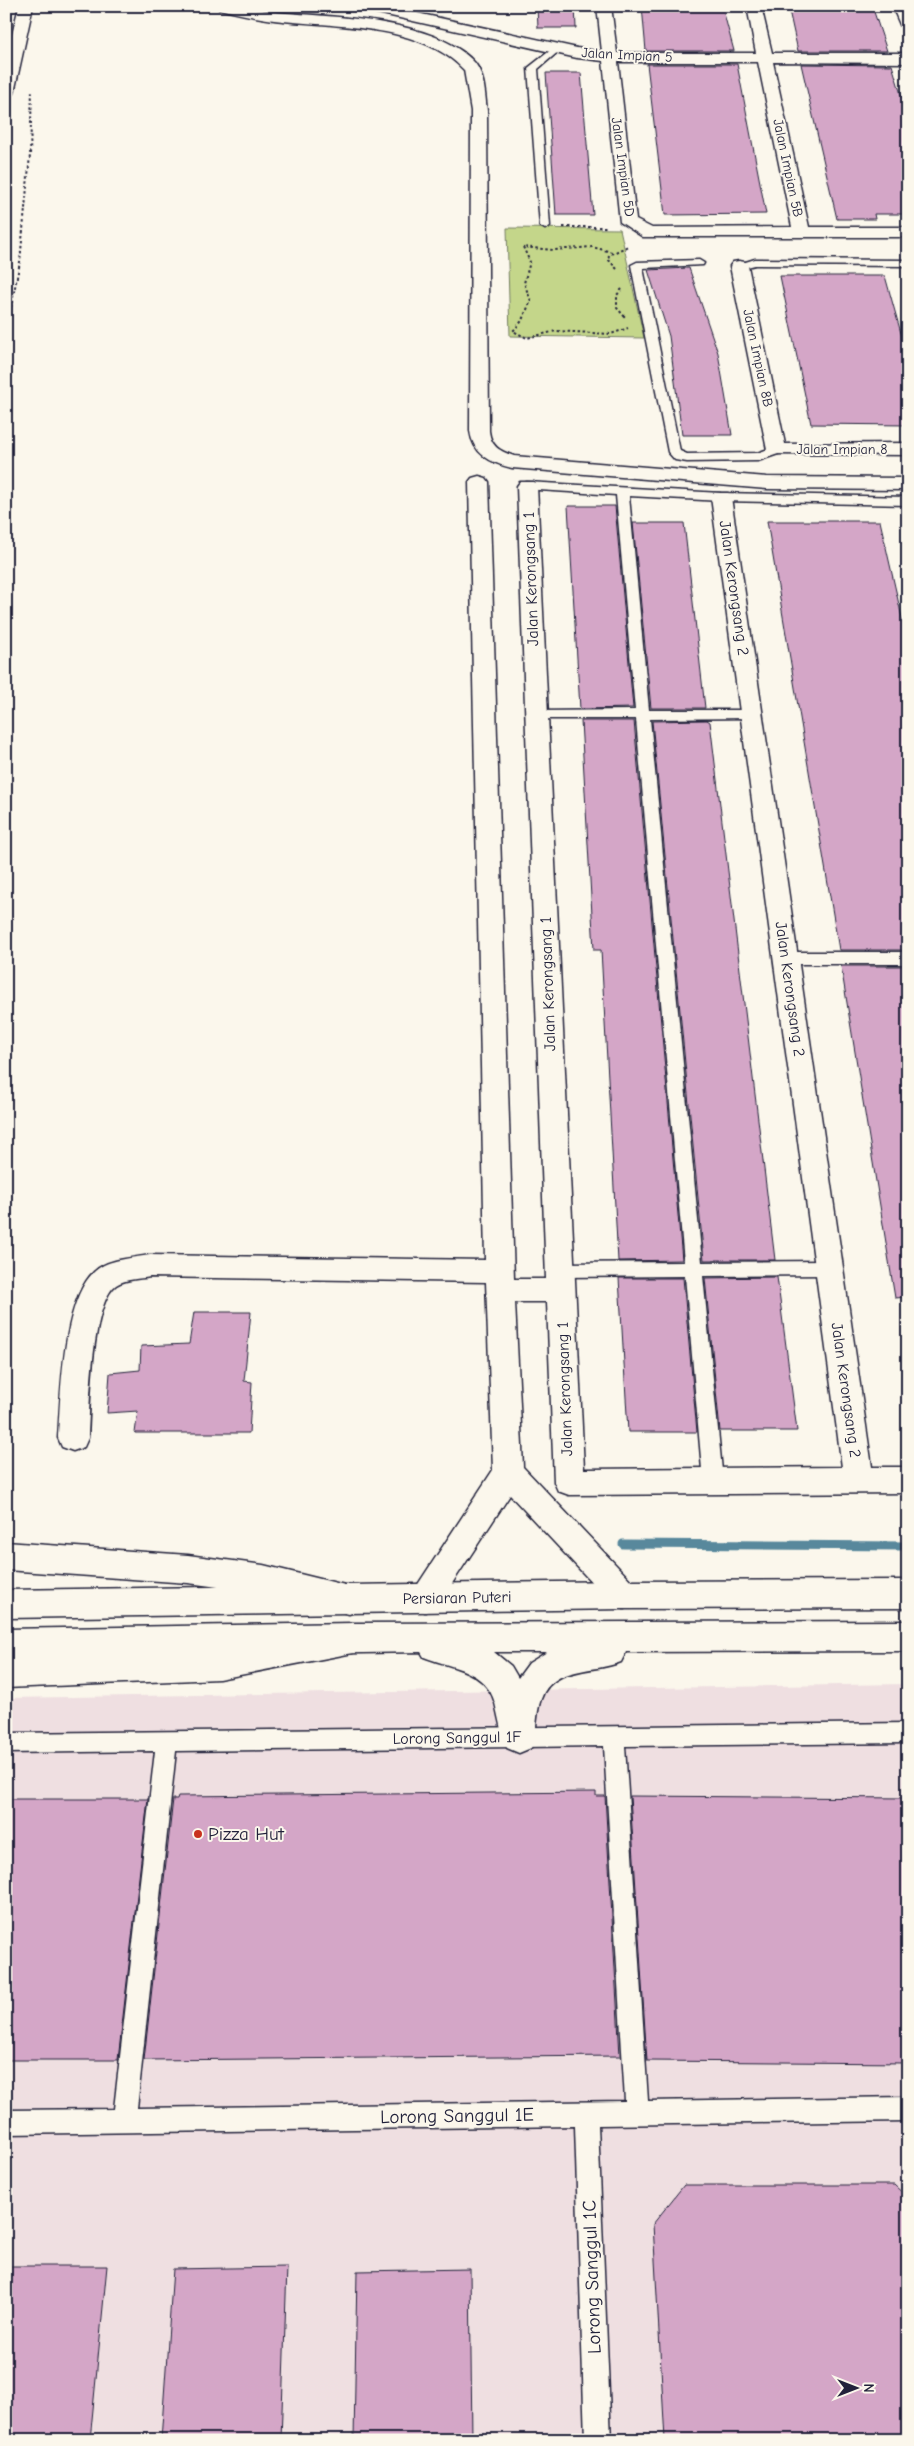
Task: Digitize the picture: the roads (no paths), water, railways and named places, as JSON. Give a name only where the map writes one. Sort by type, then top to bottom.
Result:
[{"type":"main road","points":[[6,93],[26,6]]},
{"type":"main road","points":[[224,6],[263,14],[389,28],[419,35],[460,58],[471,69],[476,85],[479,111],[481,410],[479,433],[485,447],[492,456],[512,462],[694,479],[767,483],[908,484]]},
{"type":"main road","name":"Jalan Impian 5","points":[[351,6],[373,8],[436,21],[556,49],[609,57],[908,58]]},
{"type":"main road","points":[[604,6],[609,57]]},
{"type":"main road","name":"Jalan Impian 5B","points":[[754,6],[802,232],[908,232]]},
{"type":"main road","points":[[899,6],[908,27]]},
{"type":"main road","points":[[436,21],[447,9]]},
{"type":"main road","name":"Jalan Impian 5D","points":[[609,57],[628,222],[649,233],[802,232]]},
{"type":"main road","name":"Jalan Impian 8B","points":[[739,266],[777,450]]},
{"type":"main road","name":"Jalan Impian 8","points":[[777,450],[908,449]]},
{"type":"main road","points":[[425,1598],[508,1472],[499,1281],[479,482]]},
{"type":"main road","name":"Jalan Kerongsang 1","points":[[527,486],[569,1482],[714,1481]]},
{"type":"main road","name":"Jalan Kerongsang 2","points":[[721,497],[859,1480]]},
{"type":"main road","points":[[74,1438],[83,1331],[93,1294],[106,1278],[150,1266],[499,1281],[561,1280]]},
{"type":"main road","points":[[508,1472],[624,1595]]},
{"type":"main road","points":[[714,1481],[908,1480]]},
{"type":"main road","points":[[6,1556],[188,1569],[263,1579],[349,1600]]},
{"type":"main road","name":"Persiaran Puteri","points":[[6,1604],[624,1595],[908,1594]]},
{"type":"main road","points":[[6,1644],[353,1638],[908,1636]]},
{"type":"main road","points":[[519,1737],[525,1696],[535,1678],[548,1666],[576,1655],[785,1637]]},
{"type":"main road","points":[[6,1673],[219,1664],[353,1638]]},
{"type":"main road","points":[[401,1638],[480,1660],[502,1676],[512,1698],[519,1737]]},
{"type":"lane","points":[[545,226],[533,68],[556,49]]},
{"type":"lane","points":[[739,266],[755,262],[908,264]]},
{"type":"lane","points":[[699,263],[637,264],[674,452],[679,457],[687,458],[758,457],[777,450]]},
{"type":"lane","points":[[527,486],[721,497],[908,501]]},
{"type":"lane","points":[[622,491],[692,1269],[714,1481]]},
{"type":"lane","points":[[537,715],[751,714]]},
{"type":"lane","points":[[786,958],[908,958]]},
{"type":"lane","points":[[561,1280],[692,1269],[829,1268]]},
{"type":"lane","name":"Lorong Sanggul 1F","points":[[6,1743],[908,1733]]},
{"type":"lane","points":[[614,1736],[637,2113]]},
{"type":"lane","points":[[124,2121],[167,1741]]},
{"type":"lane","name":"Lorong Sanggul 1E","points":[[6,2122],[908,2109]]},
{"type":"lane","name":"Lorong Sanggul 1C","points":[[586,2113],[598,2440]]},
{"type":"waterway","points":[[623,1544],[908,1546]]},
{"type":"place","name":"Pizza Hut","points":[[198,1834]]}]
